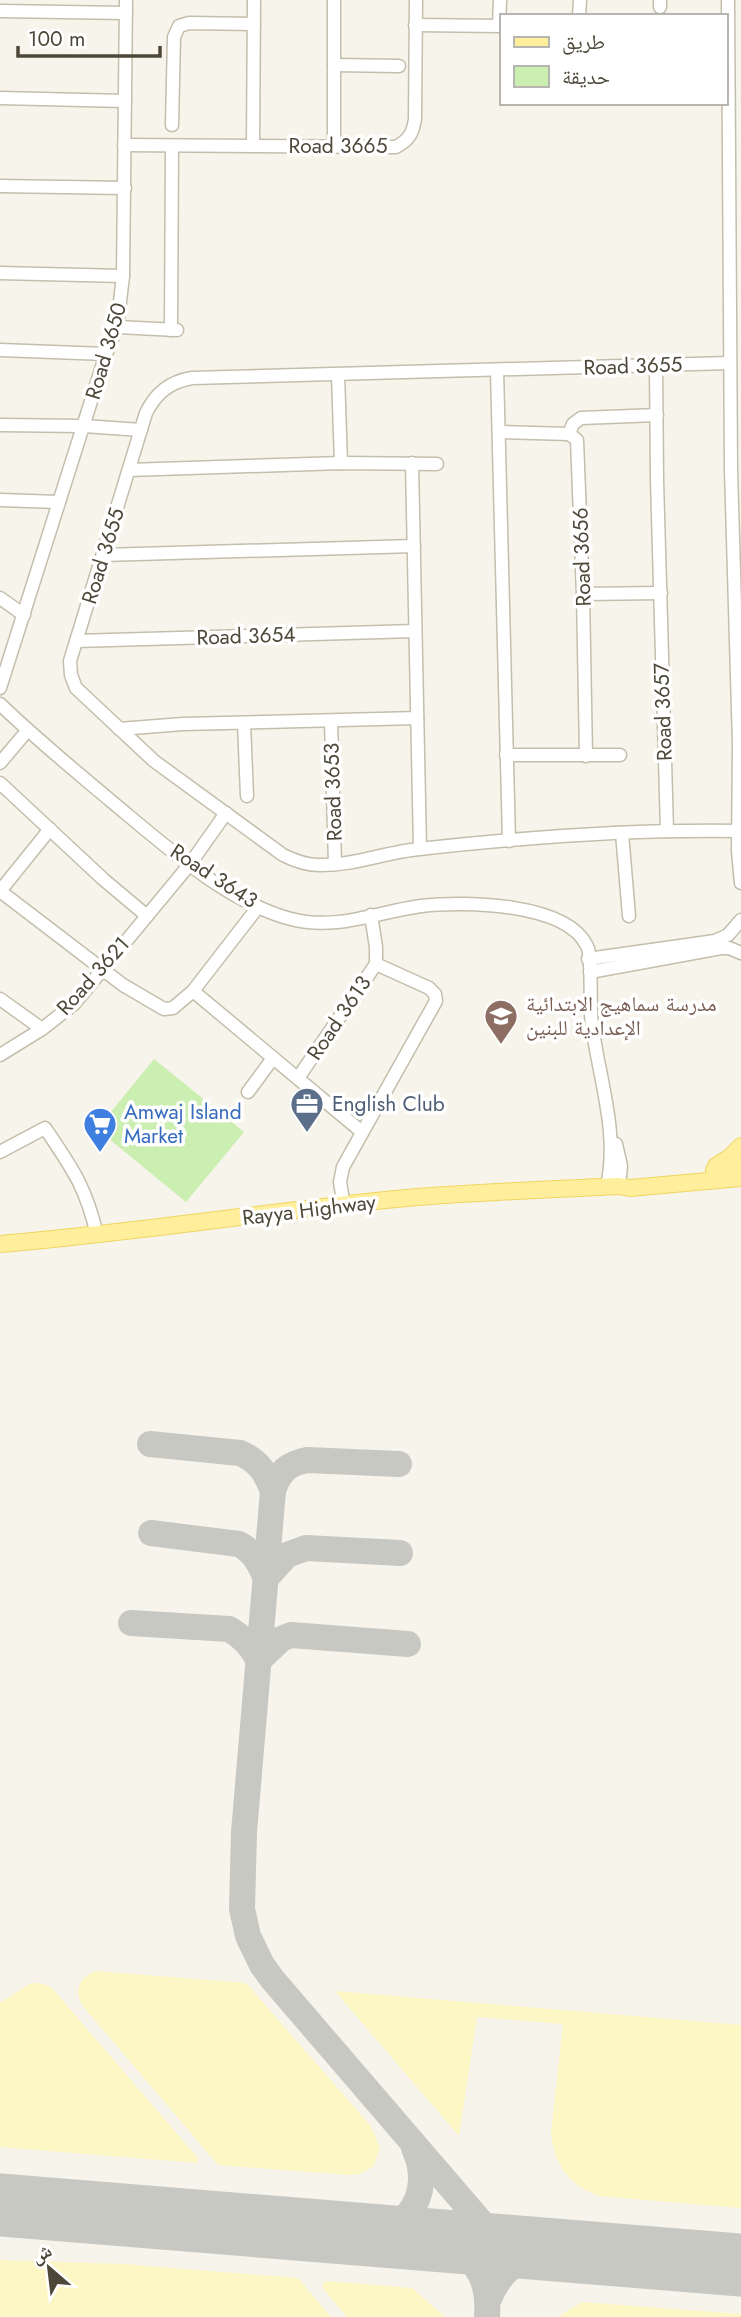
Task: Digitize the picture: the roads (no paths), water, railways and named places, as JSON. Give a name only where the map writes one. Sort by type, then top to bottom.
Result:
[{"type":"main road","points":[[702,1171],[723,1163],[741,1146]]},
{"type":"main road","name":"Rayya Highway","points":[[613,1186],[631,1180],[741,1166]]},
{"type":"main road","name":"Rayya Highway","points":[[0,1244],[473,1193],[613,1186],[630,1188],[741,1178]]},
{"type":"street","points":[[253,145],[254,0]]},
{"type":"street","points":[[334,0],[334,146]]},
{"type":"street","name":"Road 3665","points":[[124,145],[396,147],[407,141],[413,131],[416,0]]},
{"type":"street","points":[[415,25],[500,26],[500,0]]},
{"type":"street","points":[[728,2],[735,285],[729,363],[741,883]]},
{"type":"street","points":[[0,11],[44,6],[126,6]]},
{"type":"street","name":"Road 3650","points":[[0,688],[117,327],[123,276],[126,6]]},
{"type":"street","points":[[172,125],[174,37],[179,26],[189,23],[254,24]]},
{"type":"street","points":[[334,65],[399,66]]},
{"type":"street","points":[[0,98],[125,101]]},
{"type":"street","points":[[117,327],[174,330],[172,146]]},
{"type":"street","points":[[0,186],[125,188]]},
{"type":"street","points":[[0,273],[123,276]]},
{"type":"street","points":[[0,350],[107,354]]},
{"type":"street","name":"Road 3655","points":[[729,363],[180,380],[159,393],[151,402],[70,661],[76,688],[154,761],[295,861],[335,864],[420,849],[622,833],[740,831]]},
{"type":"street","name":"Road 3657","points":[[656,365],[667,831]]},
{"type":"street","points":[[497,370],[509,841]]},
{"type":"street","points":[[338,375],[341,463]]},
{"type":"street","points":[[499,432],[569,433],[576,421],[586,417],[657,415]]},
{"type":"street","points":[[0,425],[141,430]]},
{"type":"street","name":"Road 3656","points":[[569,433],[574,435],[578,446],[586,755]]},
{"type":"street","points":[[129,470],[341,463],[437,464]]},
{"type":"street","points":[[412,463],[420,849]]},
{"type":"street","points":[[0,500],[59,502]]},
{"type":"street","points":[[103,555],[414,546]]},
{"type":"street","points":[[583,594],[661,593]]},
{"type":"street","points":[[0,598],[24,615]]},
{"type":"street","name":"Road 3654","points":[[76,641],[415,631]]},
{"type":"street","name":"Road 3643","points":[[0,704],[27,731],[190,864],[258,907],[290,919],[316,924],[342,923],[424,906],[461,904],[536,912],[566,924],[585,942],[589,951],[589,965]]},
{"type":"street","name":"Road 3653","points":[[119,729],[183,724],[417,718]]},
{"type":"street","name":"Road 3653","points":[[331,721],[335,864]]},
{"type":"street","points":[[244,723],[247,796]]},
{"type":"street","points":[[0,763],[27,731]]},
{"type":"street","points":[[506,755],[620,755]]},
{"type":"street","points":[[0,783],[147,916]]},
{"type":"street","name":"Road 3621","points":[[0,1055],[42,1029],[74,1004],[190,864],[226,813]]},
{"type":"street","points":[[50,829],[0,891],[153,1005],[164,1009],[173,1008],[192,991],[258,907]]},
{"type":"street","points":[[622,833],[629,916]]},
{"type":"street","name":"Road 3613","points":[[298,1079],[376,964],[371,915]]},
{"type":"street","points":[[589,965],[715,941],[728,935],[741,920]]},
{"type":"street","points":[[589,965],[721,948],[741,953]]},
{"type":"street","points":[[344,1206],[340,1182],[343,1167],[436,1001],[435,994],[429,988],[376,964]]},
{"type":"street","points":[[589,965],[592,1025],[610,1130],[621,1166],[613,1186]]},
{"type":"street","name":"Road 3613","points":[[192,991],[362,1132]]},
{"type":"street","points":[[0,999],[42,1029]]},
{"type":"street","name":"Road 3613","points":[[248,1091],[274,1058]]},
{"type":"street","points":[[0,1152],[45,1128],[83,1187],[90,1203],[97,1235]]},
{"type":"place","name":"مدرسة سماهيج الابتدائية الإعدادية للبنين","points":[[501,1046]]},
{"type":"place","name":"English Club","points":[[307,1134]]},
{"type":"place","name":"Amwaj Island Market","points":[[100,1154]]}]
